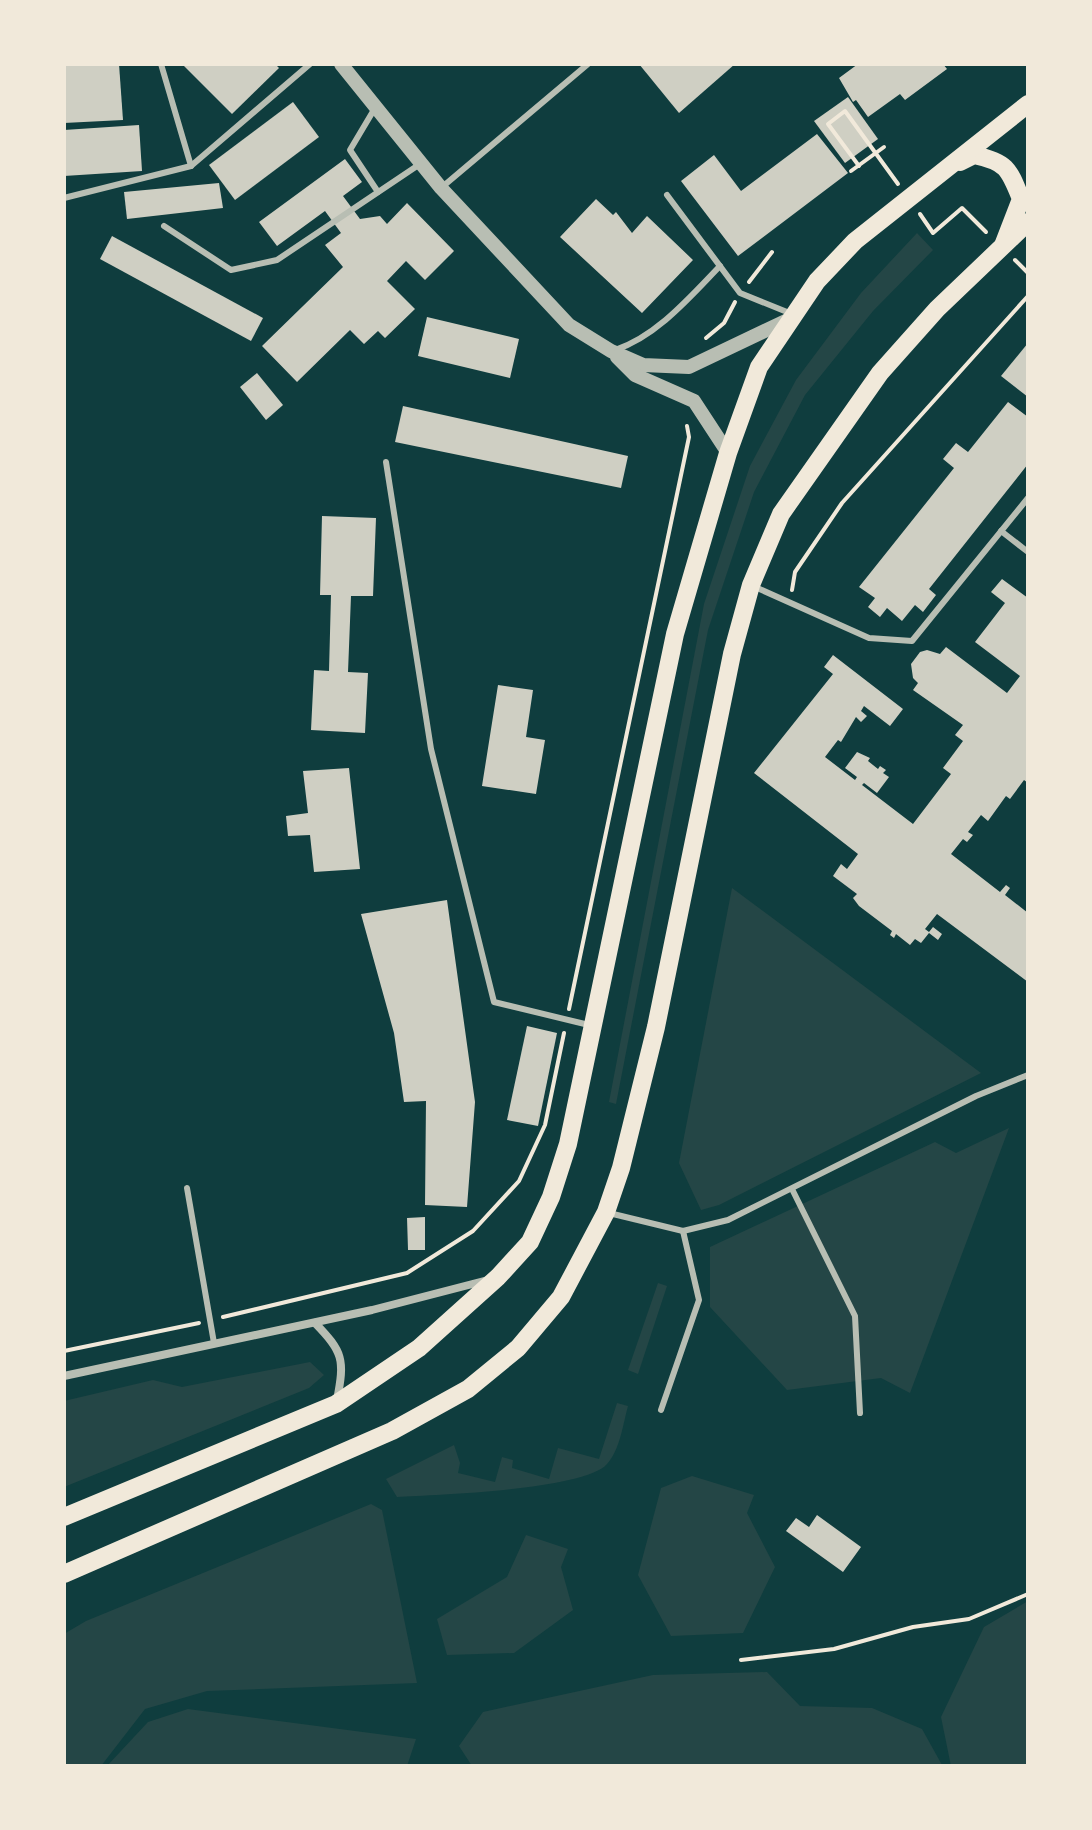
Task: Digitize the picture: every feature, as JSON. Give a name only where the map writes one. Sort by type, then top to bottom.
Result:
[{"type":"main road","points":[[64,1517],[336,1404],[419,1348],[498,1277],[530,1242],[551,1197],[568,1144],[675,634],[728,453],[759,367],[817,281],[855,241],[1028,104]]},
{"type":"main road","points":[[946,170],[974,155],[995,159],[1009,169],[1021,199],[1002,246]]},
{"type":"main road","points":[[64,1574],[392,1431],[468,1389],[518,1348],[561,1297],[606,1212],[621,1168],[644,1080],[729,670],[751,585],[781,514],[880,373],[937,309],[1028,222]]},
{"type":"street","points":[[341,64],[420,164],[569,325],[611,351],[643,365],[689,367],[795,316]]},
{"type":"street","points":[[611,351],[635,375],[694,401],[728,453]]},
{"type":"street","points":[[64,1376],[315,1323],[498,1277]]},
{"type":"street","points":[[315,1323],[339,1348],[343,1371],[336,1404]]},
{"type":"lane","points":[[161,64],[191,166]]},
{"type":"lane","points":[[64,198],[191,166],[310,64]]},
{"type":"lane","points":[[441,188],[588,64]]},
{"type":"lane","points":[[376,108],[350,150],[378,192]]},
{"type":"lane","points":[[164,226],[231,270],[277,260],[420,164]]},
{"type":"lane","points":[[667,195],[740,293],[795,316]]},
{"type":"lane","points":[[611,351],[628,345],[679,309],[720,266]]},
{"type":"lane","points":[[386,462],[431,749],[494,1002],[592,1026]]},
{"type":"lane","points":[[751,585],[869,638],[912,641],[1028,498]]},
{"type":"lane","points":[[1001,531],[1028,552]]},
{"type":"lane","points":[[606,1212],[683,1231],[728,1220],[976,1096],[1028,1075]]},
{"type":"lane","points":[[187,1188],[214,1343]]},
{"type":"lane","points":[[792,1189],[855,1316],[860,1413]]},
{"type":"lane","points":[[661,1410],[699,1300],[683,1231]]},
{"type":"path","points":[[859,166],[828,124],[845,111],[906,195]]},
{"type":"path","points":[[851,171],[884,147]]},
{"type":"path","points":[[915,208],[933,233],[962,208],[1028,273]]},
{"type":"path","points":[[696,347],[724,323],[740,293],[772,252]]},
{"type":"path","points":[[789,604],[795,572],[842,503],[1028,296]]},
{"type":"path","points":[[64,1351],[407,1273],[473,1231],[519,1181],[545,1125],[689,437],[687,423]]},
{"type":"path","points":[[741,1660],[834,1649],[913,1627],[969,1619],[1028,1594]]},
{"type":"shaded area","points":[[917,233],[933,250],[873,311],[805,395],[754,492],[708,630],[616,1104],[609,1102],[704,604],[750,466],[796,380],[861,293]]},
{"type":"shaded area","points":[[732,888],[981,1073],[719,1205],[701,1210],[679,1163]]},
{"type":"shaded area","points":[[1009,1128],[910,1393],[881,1378],[787,1390],[710,1307],[710,1247],[935,1142],[956,1153]]},
{"type":"shaded area","points":[[658,1283],[667,1286],[638,1374],[628,1370]]},
{"type":"shaded area","points":[[310,1362],[324,1375],[309,1388],[64,1487],[64,1401],[153,1380],[182,1387]]},
{"type":"shaded area","points":[[617,1403],[628,1406],[618,1444],[607,1464],[593,1473],[508,1490],[397,1497],[386,1479],[454,1445],[460,1463],[458,1473],[495,1482],[502,1457],[513,1460],[512,1468],[549,1479],[558,1448],[599,1459]]},
{"type":"shaded area","points":[[692,1476],[754,1495],[747,1513],[775,1567],[743,1633],[671,1636],[638,1575],[661,1488]]},
{"type":"shaded area","points":[[371,1504],[382,1510],[417,1683],[207,1691],[145,1709],[101,1766],[64,1766],[64,1634],[86,1621]]},
{"type":"shaded area","points":[[526,1535],[568,1549],[561,1567],[573,1610],[514,1653],[447,1655],[437,1619],[507,1577]]},
{"type":"shaded area","points":[[1028,1601],[1028,1766],[951,1766],[941,1717],[984,1627]]},
{"type":"shaded area","points":[[767,1672],[800,1706],[872,1708],[922,1729],[942,1765],[472,1766],[459,1746],[483,1712],[653,1675]]},
{"type":"shaded area","points":[[188,1709],[416,1739],[407,1766],[107,1766],[148,1722]]},
{"type":"building","points":[[64,64],[119,64],[123,120],[64,123]]},
{"type":"building","points":[[182,64],[275,64],[279,68],[232,114]]},
{"type":"building","points":[[639,64],[735,64],[679,113]]},
{"type":"building","points":[[858,64],[943,64],[947,69],[905,100],[900,94],[868,117],[856,100],[853,102],[839,78]]},
{"type":"building","points":[[848,97],[878,139],[845,163],[814,121]]},
{"type":"building","points":[[293,102],[319,137],[235,200],[209,165]]},
{"type":"building","points":[[139,125],[142,171],[64,176],[64,130]]},
{"type":"building","points":[[817,134],[848,173],[738,256],[681,181],[714,155],[741,191]]},
{"type":"building","points":[[345,159],[362,182],[343,196],[360,219],[380,216],[387,224],[407,203],[454,251],[425,280],[406,261],[387,281],[415,309],[385,338],[378,331],[364,344],[350,330],[297,382],[262,346],[343,267],[325,245],[341,233],[325,211],[277,246],[259,222]]},
{"type":"building","points":[[219,183],[223,208],[127,219],[124,192]]},
{"type":"building","points":[[596,199],[613,215],[616,212],[632,233],[647,216],[693,260],[642,313],[560,237]]},
{"type":"building","points":[[112,236],[263,318],[251,341],[100,259]]},
{"type":"building","points":[[427,317],[519,339],[510,378],[418,356]]},
{"type":"building","points":[[1028,343],[1028,397],[1001,376]]},
{"type":"building","points":[[257,373],[283,405],[266,420],[240,387]]},
{"type":"building","points":[[1008,402],[1028,417],[1028,464],[929,589],[936,595],[923,612],[915,605],[902,621],[887,608],[880,617],[868,607],[875,598],[859,587],[954,468],[943,459],[956,443],[968,452]]},
{"type":"building","points":[[403,406],[628,456],[621,488],[395,442]]},
{"type":"building","points":[[322,516],[376,518],[373,596],[351,596],[348,672],[368,673],[365,733],[311,730],[314,670],[329,671],[331,595],[320,595]]},
{"type":"building","points":[[1002,579],[1028,598],[1028,783],[1024,780],[1010,799],[1006,796],[988,821],[981,815],[968,832],[973,835],[967,842],[963,839],[951,854],[1000,892],[1006,885],[1010,888],[1005,895],[1028,913],[1028,982],[937,914],[925,929],[929,932],[933,927],[942,934],[938,940],[929,933],[921,943],[915,939],[910,945],[896,934],[894,938],[890,935],[892,931],[859,906],[853,898],[857,894],[833,876],[841,864],[847,869],[858,854],[754,773],[833,674],[824,667],[833,655],[903,709],[890,726],[864,706],[861,711],[867,716],[861,722],[856,717],[841,742],[838,740],[825,757],[855,780],[857,777],[845,768],[857,752],[870,758],[868,761],[878,769],[880,766],[886,770],[883,773],[889,777],[877,793],[864,783],[862,785],[913,824],[951,774],[943,768],[963,741],[955,735],[963,725],[913,690],[918,683],[913,678],[911,664],[920,652],[927,650],[940,654],[946,647],[1007,693],[1020,676],[975,642],[1005,603],[991,592]]},
{"type":"building","points":[[498,685],[533,690],[526,737],[545,740],[536,794],[482,786]]},
{"type":"building","points":[[349,768],[360,869],[314,872],[310,835],[288,836],[286,816],[308,813],[303,771]]},
{"type":"building","points":[[447,900],[475,1102],[467,1207],[425,1205],[426,1101],[404,1102],[394,1033],[361,914]]},
{"type":"building","points":[[527,1026],[557,1033],[538,1126],[507,1120]]},
{"type":"building","points":[[425,1217],[425,1250],[408,1250],[407,1218]]},
{"type":"building","points":[[817,1515],[861,1547],[843,1572],[786,1531],[796,1518],[809,1527]]}]
